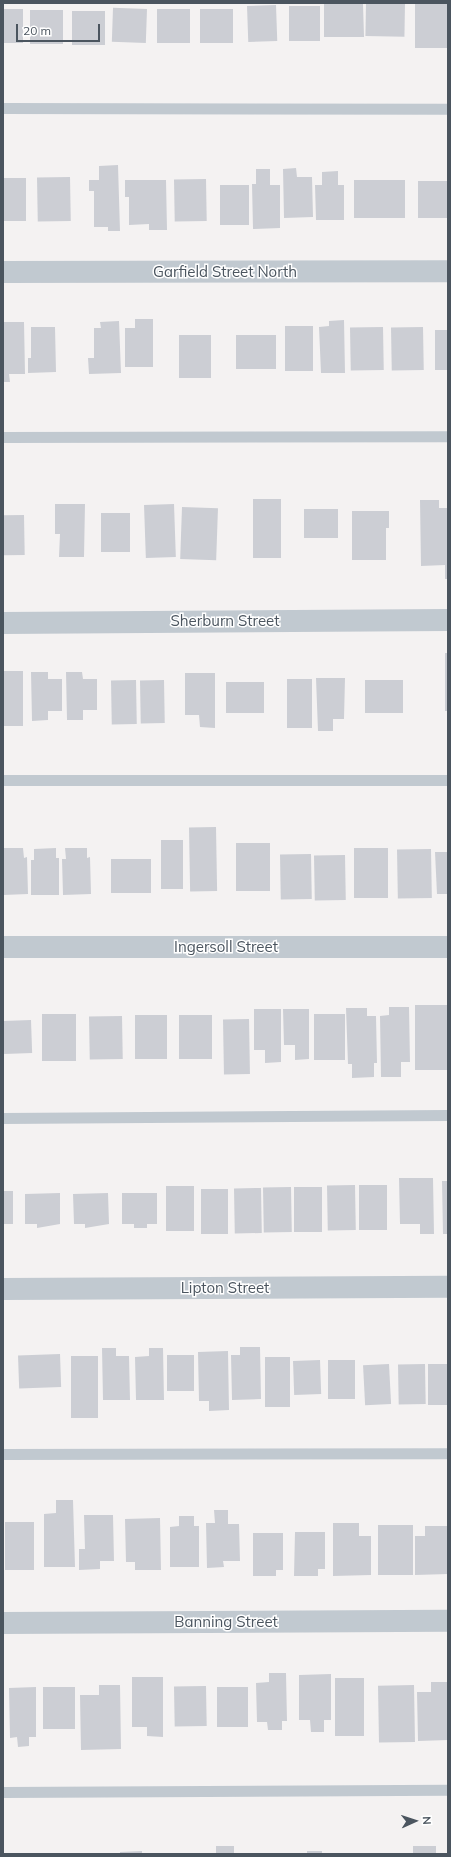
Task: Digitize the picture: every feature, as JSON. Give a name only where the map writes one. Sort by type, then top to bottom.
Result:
[{"type":"street","name":"Garfield Street North","points":[[3,272],[448,271]]},
{"type":"street","name":"Sherburn Street","points":[[3,623],[448,620]]},
{"type":"street","name":"Ingersoll Street","points":[[3,947],[448,947]]},
{"type":"street","name":"Lipton Street","points":[[3,1289],[448,1287]]},
{"type":"street","name":"Banning Street","points":[[3,1623],[448,1621]]},
{"type":"lane","points":[[3,108],[448,109]]},
{"type":"lane","points":[[3,437],[448,436]]},
{"type":"lane","points":[[3,780],[448,780]]},
{"type":"lane","points":[[3,1118],[448,1115]]},
{"type":"lane","points":[[3,1454],[448,1453]]},
{"type":"lane","points":[[3,1792],[448,1790]]},
{"type":"building","points":[[366,3],[405,4],[404,37],[365,36]]},
{"type":"building","points":[[415,3],[448,3],[448,48],[415,48]]},
{"type":"building","points":[[324,4],[363,4],[364,37],[324,37]]},
{"type":"building","points":[[276,5],[277,41],[248,42],[247,6]]},
{"type":"building","points":[[289,6],[320,6],[320,41],[289,41]]},
{"type":"building","points":[[113,8],[147,9],[146,43],[112,42]]},
{"type":"building","points":[[3,9],[23,9],[23,43],[3,43]]},
{"type":"building","points":[[157,9],[190,9],[190,43],[157,43]]},
{"type":"building","points":[[200,9],[233,9],[233,43],[200,43]]},
{"type":"building","points":[[30,10],[63,10],[63,44],[30,44]]},
{"type":"building","points":[[72,11],[105,11],[105,45],[72,45]]},
{"type":"building","points":[[118,165],[120,231],[108,231],[108,227],[94,227],[94,191],[89,191],[89,180],[99,180],[99,166]]},
{"type":"building","points":[[296,168],[297,177],[312,177],[313,217],[284,218],[283,169]]},
{"type":"building","points":[[256,169],[270,169],[270,185],[280,185],[280,228],[253,229],[252,184],[256,184]]},
{"type":"building","points":[[338,171],[338,185],[344,185],[344,220],[316,220],[315,185],[322,185],[322,172]]},
{"type":"building","points":[[70,177],[71,221],[38,222],[37,178]]},
{"type":"building","points":[[3,178],[26,178],[26,221],[3,221]]},
{"type":"building","points":[[206,179],[207,221],[175,222],[174,180]]},
{"type":"building","points":[[125,180],[166,180],[167,230],[149,230],[149,224],[129,225],[129,197],[125,197]]},
{"type":"building","points":[[354,180],[405,180],[405,218],[354,218]]},
{"type":"building","points":[[418,181],[447,181],[447,218],[418,218]]},
{"type":"building","points":[[220,185],[249,185],[249,225],[220,225]]},
{"type":"building","points":[[135,319],[153,319],[153,367],[125,367],[125,328],[135,328]]},
{"type":"building","points":[[344,320],[345,373],[321,373],[319,327],[329,326],[329,321]]},
{"type":"building","points":[[119,321],[121,373],[89,374],[88,358],[94,358],[94,328],[101,328],[100,322]]},
{"type":"building","points":[[3,322],[24,322],[25,374],[9,374],[10,382],[3,382]]},
{"type":"building","points":[[285,326],[313,326],[313,371],[285,371]]},
{"type":"building","points":[[31,327],[55,327],[56,372],[28,373],[28,358],[31,358]]},
{"type":"building","points":[[383,327],[384,370],[351,371],[350,328]]},
{"type":"building","points":[[423,327],[424,370],[392,371],[391,328]]},
{"type":"building","points":[[435,330],[448,330],[448,370],[435,370]]},
{"type":"building","points":[[179,335],[211,335],[211,378],[179,378]]},
{"type":"building","points":[[236,335],[276,335],[276,369],[236,369]]},
{"type":"building","points":[[253,499],[281,499],[281,558],[253,558]]},
{"type":"building","points":[[420,500],[439,500],[439,508],[448,508],[448,579],[445,579],[445,565],[421,566]]},
{"type":"building","points":[[55,504],[85,504],[84,557],[59,557],[60,534],[55,534]]},
{"type":"building","points":[[174,504],[176,557],[146,558],[144,505]]},
{"type":"building","points":[[182,507],[218,508],[216,560],[180,559]]},
{"type":"building","points":[[304,509],[338,509],[338,538],[304,538]]},
{"type":"building","points":[[352,511],[389,511],[389,528],[386,528],[386,560],[352,560]]},
{"type":"building","points":[[101,513],[130,513],[130,552],[101,552]]},
{"type":"building","points":[[3,515],[24,515],[25,555],[4,555]]},
{"type":"building","points":[[445,653],[448,653],[448,711],[445,711]]},
{"type":"building","points":[[3,671],[23,671],[23,726],[3,726]]},
{"type":"building","points":[[31,672],[48,672],[48,679],[62,679],[62,711],[48,711],[48,720],[32,721]]},
{"type":"building","points":[[66,672],[82,672],[83,679],[97,679],[97,710],[83,710],[83,720],[67,720]]},
{"type":"building","points":[[185,673],[215,673],[215,728],[200,727],[199,715],[185,715]]},
{"type":"building","points":[[316,678],[345,678],[344,719],[333,719],[333,731],[318,731]]},
{"type":"building","points":[[287,679],[312,679],[312,728],[287,728]]},
{"type":"building","points":[[111,680],[136,680],[137,724],[112,724]]},
{"type":"building","points":[[140,680],[164,680],[165,723],[141,723]]},
{"type":"building","points":[[365,680],[403,680],[403,713],[365,713]]},
{"type":"building","points":[[226,682],[264,682],[264,713],[226,713]]},
{"type":"building","points":[[189,827],[216,827],[217,891],[190,891]]},
{"type":"building","points":[[161,840],[183,840],[183,889],[161,889]]},
{"type":"building","points":[[236,843],[270,843],[270,891],[236,891]]},
{"type":"building","points":[[3,848],[23,848],[24,858],[27,857],[28,894],[3,895]]},
{"type":"building","points":[[56,848],[56,858],[59,858],[59,895],[31,895],[31,860],[34,860],[34,849]]},
{"type":"building","points":[[65,848],[87,848],[87,858],[90,857],[91,894],[63,895],[62,859],[66,859]]},
{"type":"building","points":[[354,848],[388,848],[388,898],[354,898]]},
{"type":"building","points":[[431,849],[432,898],[398,899],[397,850]]},
{"type":"building","points":[[435,852],[448,852],[448,894],[437,894]]},
{"type":"building","points":[[311,854],[312,899],[281,900],[280,855]]},
{"type":"building","points":[[345,855],[346,900],[315,901],[314,856]]},
{"type":"building","points":[[111,859],[151,859],[151,893],[111,893]]},
{"type":"building","points":[[415,1005],[448,1005],[448,1070],[415,1070]]},
{"type":"building","points":[[389,1007],[409,1007],[410,1062],[401,1062],[401,1077],[381,1077],[380,1016],[389,1015]]},
{"type":"building","points":[[346,1008],[367,1008],[367,1016],[376,1016],[377,1063],[374,1063],[374,1077],[352,1078],[352,1064],[348,1064]]},
{"type":"building","points":[[254,1009],[281,1009],[281,1062],[265,1063],[265,1050],[254,1050]]},
{"type":"building","points":[[283,1009],[309,1009],[309,1059],[295,1060],[295,1045],[284,1045]]},
{"type":"building","points":[[42,1014],[76,1014],[76,1061],[42,1061]]},
{"type":"building","points":[[314,1014],[345,1014],[345,1060],[314,1060]]},
{"type":"building","points":[[135,1015],[167,1015],[167,1059],[135,1059]]},
{"type":"building","points":[[179,1015],[212,1015],[212,1059],[179,1059]]},
{"type":"building","points":[[122,1016],[123,1059],[90,1060],[89,1017]]},
{"type":"building","points":[[223,1019],[249,1019],[250,1074],[224,1074]]},
{"type":"building","points":[[31,1020],[32,1053],[4,1054],[3,1021]]},
{"type":"building","points":[[399,1178],[433,1178],[434,1234],[420,1234],[420,1224],[400,1224]]},
{"type":"building","points":[[442,1181],[448,1181],[448,1234],[443,1234]]},
{"type":"building","points":[[327,1185],[355,1185],[356,1230],[328,1230]]},
{"type":"building","points":[[359,1185],[387,1185],[387,1230],[359,1230]]},
{"type":"building","points":[[166,1186],[194,1186],[194,1231],[166,1231]]},
{"type":"building","points":[[263,1187],[291,1187],[292,1232],[264,1232]]},
{"type":"building","points":[[294,1187],[322,1187],[322,1232],[294,1232]]},
{"type":"building","points":[[234,1188],[261,1188],[262,1233],[235,1233]]},
{"type":"building","points":[[201,1189],[228,1189],[228,1234],[201,1234]]},
{"type":"building","points":[[3,1191],[13,1191],[13,1224],[3,1224]]},
{"type":"building","points":[[60,1193],[60,1224],[37,1228],[37,1224],[25,1224],[25,1194]]},
{"type":"building","points":[[108,1193],[109,1224],[85,1228],[85,1224],[74,1224],[73,1194]]},
{"type":"building","points":[[122,1193],[157,1193],[157,1224],[147,1224],[147,1228],[134,1228],[134,1224],[122,1224]]},
{"type":"building","points":[[240,1347],[260,1347],[261,1399],[232,1400],[231,1355],[240,1355]]},
{"type":"building","points":[[102,1348],[116,1348],[116,1356],[129,1356],[130,1400],[103,1400]]},
{"type":"building","points":[[149,1348],[163,1348],[164,1400],[136,1400],[135,1357],[149,1356]]},
{"type":"building","points":[[228,1351],[229,1410],[209,1411],[209,1401],[199,1401],[198,1352]]},
{"type":"building","points":[[60,1354],[61,1387],[19,1388],[18,1355]]},
{"type":"building","points":[[167,1355],[194,1355],[194,1391],[167,1391]]},
{"type":"building","points":[[71,1356],[98,1356],[98,1418],[71,1418]]},
{"type":"building","points":[[265,1357],[290,1357],[290,1407],[265,1407]]},
{"type":"building","points":[[320,1360],[321,1394],[294,1395],[293,1361]]},
{"type":"building","points":[[328,1360],[355,1360],[355,1399],[328,1399]]},
{"type":"building","points":[[389,1364],[391,1404],[365,1405],[363,1365]]},
{"type":"building","points":[[398,1364],[425,1364],[426,1404],[399,1404]]},
{"type":"building","points":[[428,1364],[448,1364],[448,1405],[428,1405]]},
{"type":"building","points":[[56,1500],[73,1500],[75,1567],[44,1567],[44,1514],[56,1513]]},
{"type":"building","points":[[214,1510],[228,1510],[228,1524],[239,1524],[240,1561],[223,1561],[224,1567],[207,1568],[206,1523],[215,1523]]},
{"type":"building","points":[[84,1515],[113,1515],[114,1561],[100,1561],[100,1569],[79,1570],[79,1549],[85,1549]]},
{"type":"building","points":[[179,1516],[194,1516],[194,1526],[199,1526],[199,1567],[170,1567],[170,1527],[179,1526]]},
{"type":"building","points":[[160,1518],[161,1570],[135,1570],[135,1562],[126,1562],[125,1519]]},
{"type":"building","points":[[5,1522],[34,1522],[34,1570],[5,1570]]},
{"type":"building","points":[[333,1523],[359,1523],[359,1536],[371,1536],[371,1575],[333,1576]]},
{"type":"building","points":[[378,1525],[413,1525],[413,1575],[378,1575]]},
{"type":"building","points":[[425,1526],[447,1526],[448,1574],[415,1575],[415,1536],[425,1536]]},
{"type":"building","points":[[295,1532],[325,1532],[325,1569],[318,1569],[318,1576],[294,1576]]},
{"type":"building","points":[[253,1533],[283,1533],[283,1570],[276,1570],[276,1576],[253,1576]]},
{"type":"building","points":[[269,1673],[286,1673],[287,1721],[282,1721],[282,1730],[268,1730],[267,1722],[257,1722],[256,1683],[269,1682]]},
{"type":"building","points":[[331,1674],[331,1720],[324,1720],[324,1732],[311,1732],[310,1720],[299,1720],[299,1675]]},
{"type":"building","points":[[132,1677],[163,1677],[163,1737],[147,1736],[147,1727],[132,1727]]},
{"type":"building","points":[[335,1678],[364,1678],[364,1736],[335,1736]]},
{"type":"building","points":[[431,1682],[448,1682],[448,1740],[418,1741],[417,1692],[431,1692]]},
{"type":"building","points":[[99,1685],[120,1685],[121,1749],[81,1750],[80,1695],[99,1695]]},
{"type":"building","points":[[414,1685],[415,1742],[379,1743],[378,1686]]},
{"type":"building","points":[[206,1686],[207,1726],[175,1727],[174,1687]]},
{"type":"building","points":[[36,1687],[36,1737],[29,1737],[29,1746],[18,1747],[17,1737],[10,1738],[9,1688]]},
{"type":"building","points":[[43,1687],[75,1687],[75,1729],[43,1729]]},
{"type":"building","points":[[217,1687],[248,1687],[248,1727],[217,1727]]},
{"type":"building","points":[[216,1846],[234,1846],[234,1854],[216,1854]]},
{"type":"building","points":[[413,1846],[436,1846],[436,1854],[413,1854]]},
{"type":"building","points":[[142,1851],[142,1854],[120,1854],[120,1852]]},
{"type":"building","points":[[307,1851],[322,1851],[322,1854],[307,1854]]}]
